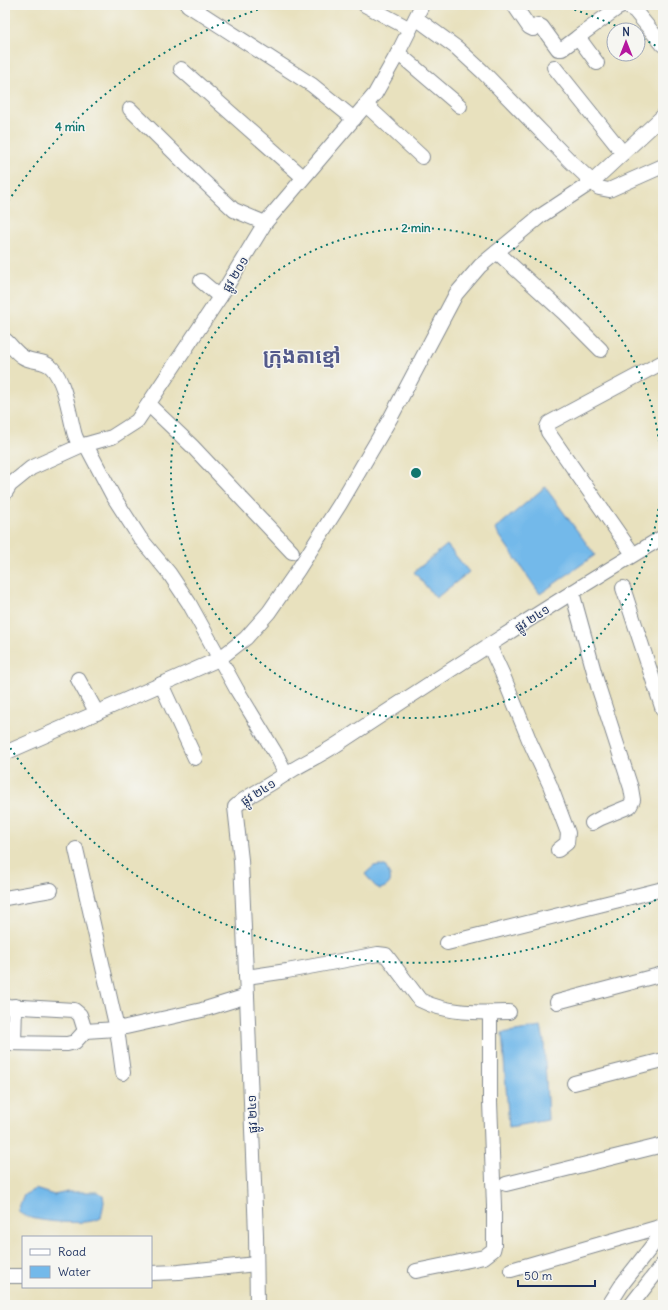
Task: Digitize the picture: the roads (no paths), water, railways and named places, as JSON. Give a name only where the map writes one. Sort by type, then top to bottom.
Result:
[{"type":"street","points":[[188,5],[312,85],[354,119]]},
{"type":"street","points":[[365,5],[413,24],[457,48],[599,188],[609,190],[663,166]]},
{"type":"street","name":"ផ្លូវ ២០១","points":[[5,493],[10,485],[31,468],[83,446],[112,437],[137,421],[220,297],[265,224],[303,177],[375,94],[422,5]]},
{"type":"street","points":[[514,5],[529,27],[533,29],[538,25],[542,28],[558,49],[562,49],[616,9],[624,5],[635,11],[663,44]]},
{"type":"street","points":[[578,37],[597,63]]},
{"type":"street","points":[[398,53],[460,106]]},
{"type":"street","points":[[554,67],[623,154]]},
{"type":"street","points":[[181,69],[303,177]]},
{"type":"street","points":[[366,105],[422,157]]},
{"type":"street","points":[[130,109],[234,210],[265,224]]},
{"type":"street","points":[[5,754],[219,658],[246,638],[269,612],[348,491],[391,417],[456,294],[480,266],[539,217],[592,182],[663,116]]},
{"type":"street","points":[[497,252],[602,350]]},
{"type":"street","points":[[201,281],[220,297]]},
{"type":"street","points":[[5,340],[22,357],[43,362],[50,366],[57,375],[71,418],[74,433],[140,538],[169,574],[189,603],[286,774]]},
{"type":"street","points":[[633,554],[548,432],[547,427],[549,423],[663,362]]},
{"type":"street","points":[[149,405],[192,446],[292,552]]},
{"type":"street","name":"ផ្លូវ ២៤១","points":[[257,1305],[256,1235],[241,860],[235,807],[244,799],[328,750],[572,592],[663,537]]},
{"type":"street","points":[[623,588],[663,710]]},
{"type":"street","points":[[572,592],[588,655],[631,788],[633,800],[630,806],[592,823]]},
{"type":"street","points":[[489,645],[550,785],[568,833],[567,842],[558,850]]},
{"type":"street","points":[[78,678],[97,713]]},
{"type":"street","points":[[161,684],[195,758]]},
{"type":"street","points":[[76,849],[117,1029],[123,1073]]},
{"type":"street","points":[[447,943],[663,889]]},
{"type":"street","points":[[5,898],[51,890]]},
{"type":"street","points":[[246,976],[287,971],[378,954],[386,955],[420,1000],[428,1004],[471,1013],[509,1012]]},
{"type":"street","points":[[556,1002],[663,974]]},
{"type":"street","points":[[85,1031],[80,1016],[74,1010],[10,1006],[9,1043],[67,1044],[75,1042],[85,1031],[117,1029],[202,1010],[247,996]]},
{"type":"street","points":[[416,1271],[484,1257],[493,1250],[494,1206],[490,1102],[490,1013]]},
{"type":"street","points":[[574,1083],[663,1060]]},
{"type":"street","points":[[506,1184],[663,1145]]},
{"type":"street","points":[[511,1270],[663,1226]]},
{"type":"street","points":[[609,1305],[623,1283],[663,1232]]},
{"type":"street","points":[[152,1273],[179,1272],[256,1264]]},
{"type":"street","points":[[631,1305],[663,1264]]},
{"type":"street","points":[[7,1276],[22,1276]]},
{"type":"water","points":[[545,487],[595,555],[540,594],[495,529]]},
{"type":"water","points":[[447,545],[469,572],[436,598],[414,572]]},
{"type":"water","points":[[374,866],[385,866],[390,877],[390,883],[380,889],[375,886],[365,874]]},
{"type":"water","points":[[541,1027],[544,1041],[548,1120],[509,1127],[502,1033]]},
{"type":"water","points":[[35,1189],[54,1195],[68,1192],[98,1192],[103,1195],[104,1202],[101,1218],[85,1222],[63,1222],[41,1220],[24,1216],[18,1210],[24,1195]]},
{"type":"district","name":"ក្រុងតាខ្មៅ","points":[[302,355]]}]
